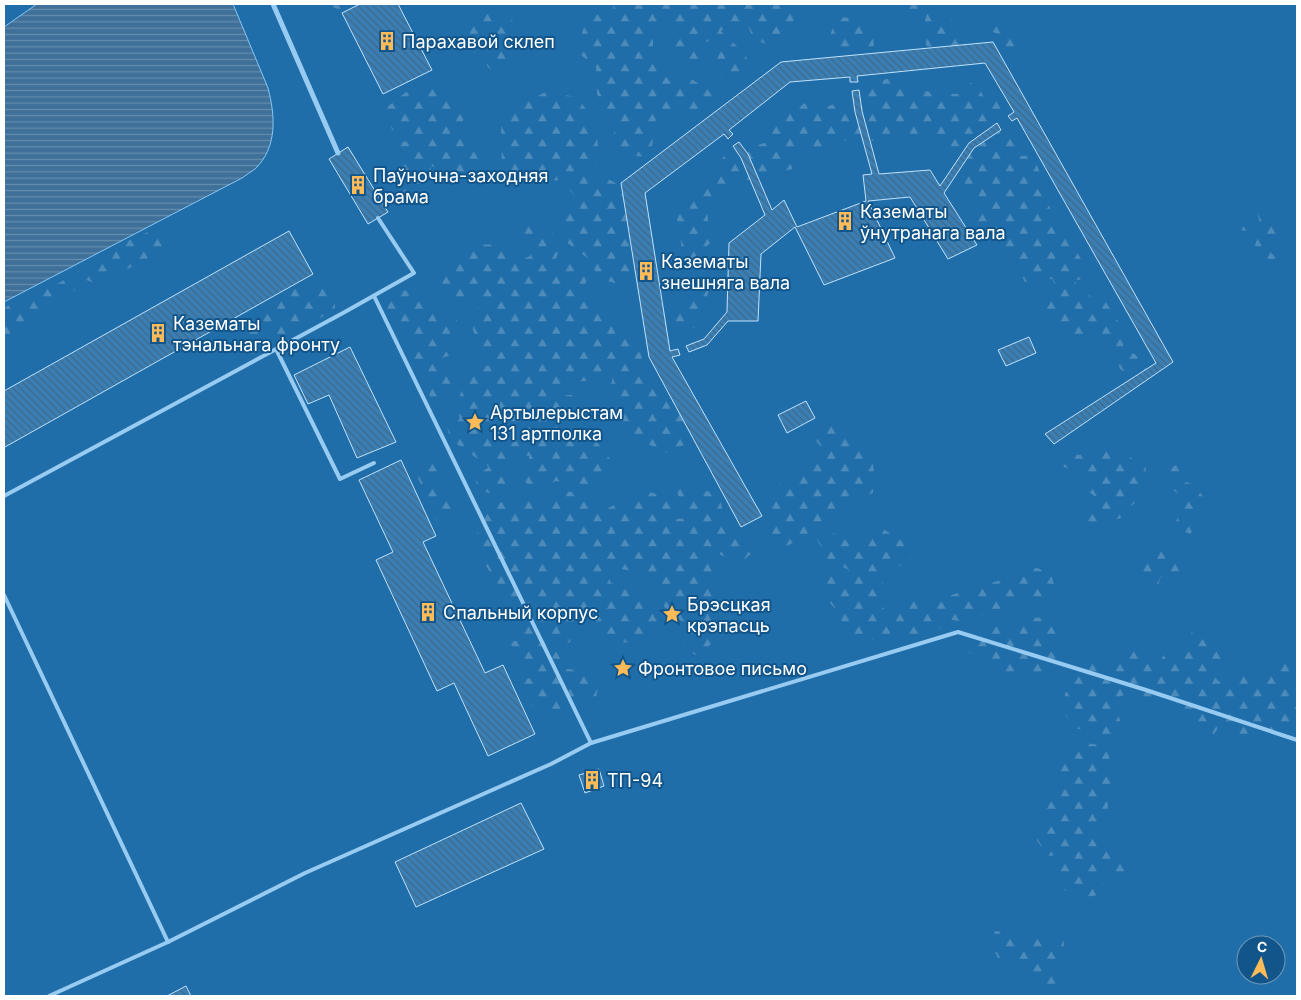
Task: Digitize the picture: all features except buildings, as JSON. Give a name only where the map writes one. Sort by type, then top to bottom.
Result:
[{"type":"street","points":[[273,4],[338,153]]},
{"type":"lane","points":[[4,496],[276,350],[414,273],[378,218]]},
{"type":"lane","points":[[374,296],[591,743]]},
{"type":"lane","points":[[276,350],[340,479],[374,463]]},
{"type":"lane","points":[[4,595],[168,942]]},
{"type":"lane","points":[[49,996],[168,942],[306,873],[542,768],[591,743],[958,632],[1146,690],[1297,740]]},
{"type":"green space","points":[[4,4],[37,4],[4,27]]},
{"type":"green space","points":[[233,4],[1297,4],[1297,996],[4,996],[4,302],[242,178],[271,102],[262,73]]},
{"type":"green space","points":[[332,4],[371,4],[350,16],[333,7]]},
{"type":"green space","points":[[614,4],[793,4],[796,15],[781,49],[753,38],[748,26],[732,23],[721,31],[742,51],[757,73],[731,82],[713,73],[720,41],[698,42],[706,60],[688,62],[668,48],[676,37],[680,26],[661,17],[653,34],[653,58],[660,78],[685,75],[715,95],[714,105],[696,111],[677,108],[656,117],[652,146],[644,157],[614,153],[614,124],[597,94],[596,67],[576,51],[587,18],[613,9]]},
{"type":"green space","points":[[900,4],[924,4],[927,6],[921,14],[907,12]]},
{"type":"green space","points":[[481,8],[496,9],[517,24],[512,40],[522,58],[491,70],[471,49],[468,24]]},
{"type":"green space","points":[[927,13],[949,19],[961,31],[965,37],[959,55],[930,56],[922,32]]},
{"type":"green space","points":[[854,17],[873,25],[874,50],[842,51],[829,39],[836,18]]},
{"type":"green space","points":[[994,17],[1007,23],[1005,31],[1021,44],[1014,53],[1002,45],[1003,35],[989,31],[989,22]]},
{"type":"green space","points":[[892,78],[916,89],[947,94],[957,94],[970,83],[978,85],[983,96],[996,98],[1006,110],[1001,119],[1022,156],[1033,155],[1040,173],[1042,191],[1050,208],[1089,272],[1090,279],[1075,280],[1079,292],[1105,301],[1125,332],[1123,348],[1136,355],[1146,369],[1133,377],[1120,369],[1116,358],[1118,351],[1108,350],[1094,337],[1056,332],[1045,306],[1061,294],[1052,279],[1025,282],[1007,251],[975,227],[979,194],[966,185],[928,133],[895,140],[851,142],[837,138],[835,151],[799,150],[792,169],[753,179],[730,182],[728,195],[707,208],[709,230],[717,236],[706,247],[707,267],[697,279],[709,289],[702,318],[696,327],[672,330],[669,310],[679,309],[696,298],[688,287],[675,206],[691,188],[708,177],[728,151],[753,147],[767,142],[766,131],[805,103],[824,108],[834,104],[848,107],[865,105],[869,91],[877,81]]},
{"type":"green space","points":[[421,87],[448,93],[464,109],[463,121],[450,128],[470,141],[481,161],[476,172],[459,175],[431,166],[430,173],[444,182],[421,187],[407,203],[394,195],[392,175],[405,159],[394,157],[394,138],[406,142],[410,134],[392,130],[386,108],[406,92]]},
{"type":"green space","points":[[546,92],[577,97],[591,116],[597,134],[599,161],[591,174],[608,179],[637,194],[646,269],[627,287],[598,278],[590,260],[565,241],[558,215],[576,198],[562,180],[537,181],[519,172],[502,175],[501,126],[511,109]]},
{"type":"green space","points":[[1252,202],[1264,202],[1277,227],[1275,245],[1269,249],[1272,254],[1282,260],[1281,268],[1274,274],[1266,271],[1263,264],[1268,258],[1267,253],[1258,252],[1255,245],[1258,237],[1248,231],[1238,230],[1237,218],[1240,216],[1245,217],[1248,226],[1260,225],[1258,215],[1248,208]]},
{"type":"green space","points":[[525,219],[551,230],[560,248],[554,264],[578,262],[588,273],[583,296],[602,307],[601,319],[609,315],[633,330],[635,344],[640,344],[644,377],[683,394],[691,426],[684,445],[666,453],[642,441],[615,414],[620,398],[605,390],[612,382],[612,374],[601,371],[596,380],[575,382],[567,376],[558,395],[572,395],[579,407],[561,415],[566,429],[588,431],[611,460],[608,480],[595,489],[556,481],[535,491],[524,481],[529,469],[529,456],[516,453],[507,465],[514,481],[497,494],[478,491],[475,476],[489,467],[450,439],[446,421],[457,422],[460,418],[455,410],[462,389],[476,367],[494,365],[493,354],[476,342],[472,325],[480,300],[457,299],[443,293],[442,276],[478,244],[497,245],[519,261],[530,256],[530,239],[518,227]]},
{"type":"green space","points":[[157,228],[167,238],[159,252],[98,285],[87,280],[46,314],[7,338],[4,337],[4,308],[42,287],[59,283],[109,252],[117,251],[125,242]]},
{"type":"green space","points":[[315,283],[335,290],[335,308],[306,328],[256,353],[236,357],[225,345],[234,329],[260,309],[276,307],[293,289]]},
{"type":"green space","points":[[407,290],[426,297],[441,310],[457,320],[456,340],[451,355],[442,358],[454,383],[448,401],[433,404],[426,387],[429,379],[419,375],[406,348],[417,344],[401,337],[387,310],[392,293]]},
{"type":"green space","points":[[836,423],[858,437],[871,449],[874,473],[873,493],[837,507],[803,539],[781,548],[767,527],[768,491],[827,453],[817,442],[813,429]]},
{"type":"green space","points":[[1099,447],[1118,450],[1146,467],[1144,488],[1133,505],[1119,509],[1121,518],[1096,527],[1083,523],[1086,511],[1099,512],[1101,500],[1087,491],[1081,473],[1061,466],[1069,453],[1079,455]]},
{"type":"green space","points":[[439,458],[437,478],[463,504],[454,524],[438,525],[413,466]]},
{"type":"green space","points":[[1176,465],[1184,468],[1183,481],[1195,485],[1204,498],[1195,510],[1197,526],[1190,534],[1174,527],[1180,511],[1181,495],[1167,487],[1169,469]]},
{"type":"green space","points":[[683,483],[719,495],[726,524],[758,548],[739,564],[717,553],[715,582],[725,600],[726,622],[701,658],[683,648],[691,629],[665,608],[656,587],[632,571],[605,566],[611,583],[628,589],[633,598],[645,600],[659,622],[632,643],[606,641],[593,616],[582,613],[570,642],[555,650],[567,669],[594,672],[600,679],[596,697],[578,699],[555,714],[533,709],[518,680],[531,678],[529,664],[507,641],[520,641],[518,621],[538,614],[535,603],[510,602],[486,566],[475,537],[493,502],[536,501],[561,491],[591,494],[595,515],[622,501],[640,488],[666,498],[677,519],[686,518],[677,492]]},
{"type":"green space","points":[[877,525],[911,547],[910,559],[899,566],[885,560],[879,570],[886,594],[877,602],[887,611],[901,600],[922,600],[933,611],[938,599],[1001,580],[1017,583],[1033,567],[1050,572],[1054,584],[1054,596],[1032,598],[1022,591],[1004,609],[959,621],[946,619],[939,630],[907,641],[891,630],[887,643],[844,633],[840,614],[818,590],[822,575],[845,576],[849,570],[828,560],[817,539],[835,533],[853,545]]},
{"type":"green space","points":[[1166,547],[1177,560],[1182,571],[1160,578],[1157,591],[1142,588],[1141,573],[1149,552]]},
{"type":"green space","points":[[1051,617],[1062,637],[1059,667],[1037,681],[1020,673],[995,671],[969,653],[972,636],[1000,625],[1018,630],[1031,618]]},
{"type":"green space","points":[[1192,632],[1205,641],[1218,638],[1224,651],[1224,671],[1215,677],[1218,681],[1235,674],[1260,673],[1278,657],[1291,663],[1293,682],[1297,686],[1297,731],[1293,727],[1258,734],[1254,744],[1234,742],[1231,724],[1221,723],[1213,736],[1195,733],[1174,698],[1158,691],[1142,704],[1123,695],[1113,703],[1122,725],[1113,736],[1074,728],[1064,713],[1065,693],[1072,689],[1074,668],[1087,660],[1119,665],[1118,647],[1145,651],[1156,667],[1165,653],[1180,655]]},
{"type":"green space","points":[[1072,741],[1107,746],[1117,792],[1106,796],[1108,804],[1107,825],[1100,833],[1107,849],[1126,863],[1123,877],[1103,877],[1102,894],[1083,898],[1060,888],[1058,868],[1066,863],[1065,854],[1048,856],[1036,839],[1047,808],[1058,788],[1060,763]]},
{"type":"green space","points":[[995,931],[1010,932],[1017,941],[1032,934],[1048,934],[1064,941],[1063,955],[1049,969],[1061,978],[1053,989],[1037,987],[1028,970],[1016,969],[1012,957],[998,958],[991,944]]},
{"type":"shaded area","points":[[37,4],[233,4],[268,88],[273,130],[268,151],[255,169],[242,178],[4,302],[4,27]]},
{"type":"place","name":"Парахавой склеп","points":[[387,41]]},
{"type":"place","name":"Паўночна-заходняя брама","points":[[358,185]]},
{"type":"place","name":"Казематы ўнутранага вала","points":[[845,221]]},
{"type":"place","name":"Казематы знешняга вала","points":[[646,271]]},
{"type":"place","name":"Казематы тэнальнага фронту","points":[[158,333]]},
{"type":"place","name":"Артылерыстам 131 артполка","points":[[475,422]]},
{"type":"place","name":"Спальный корпус","points":[[428,612]]},
{"type":"place","name":"Брэсцкая крэпасць","points":[[672,614]]},
{"type":"place","name":"Фронтовое письмо","points":[[623,668]]},
{"type":"place","name":"ТП-94","points":[[592,780]]}]
